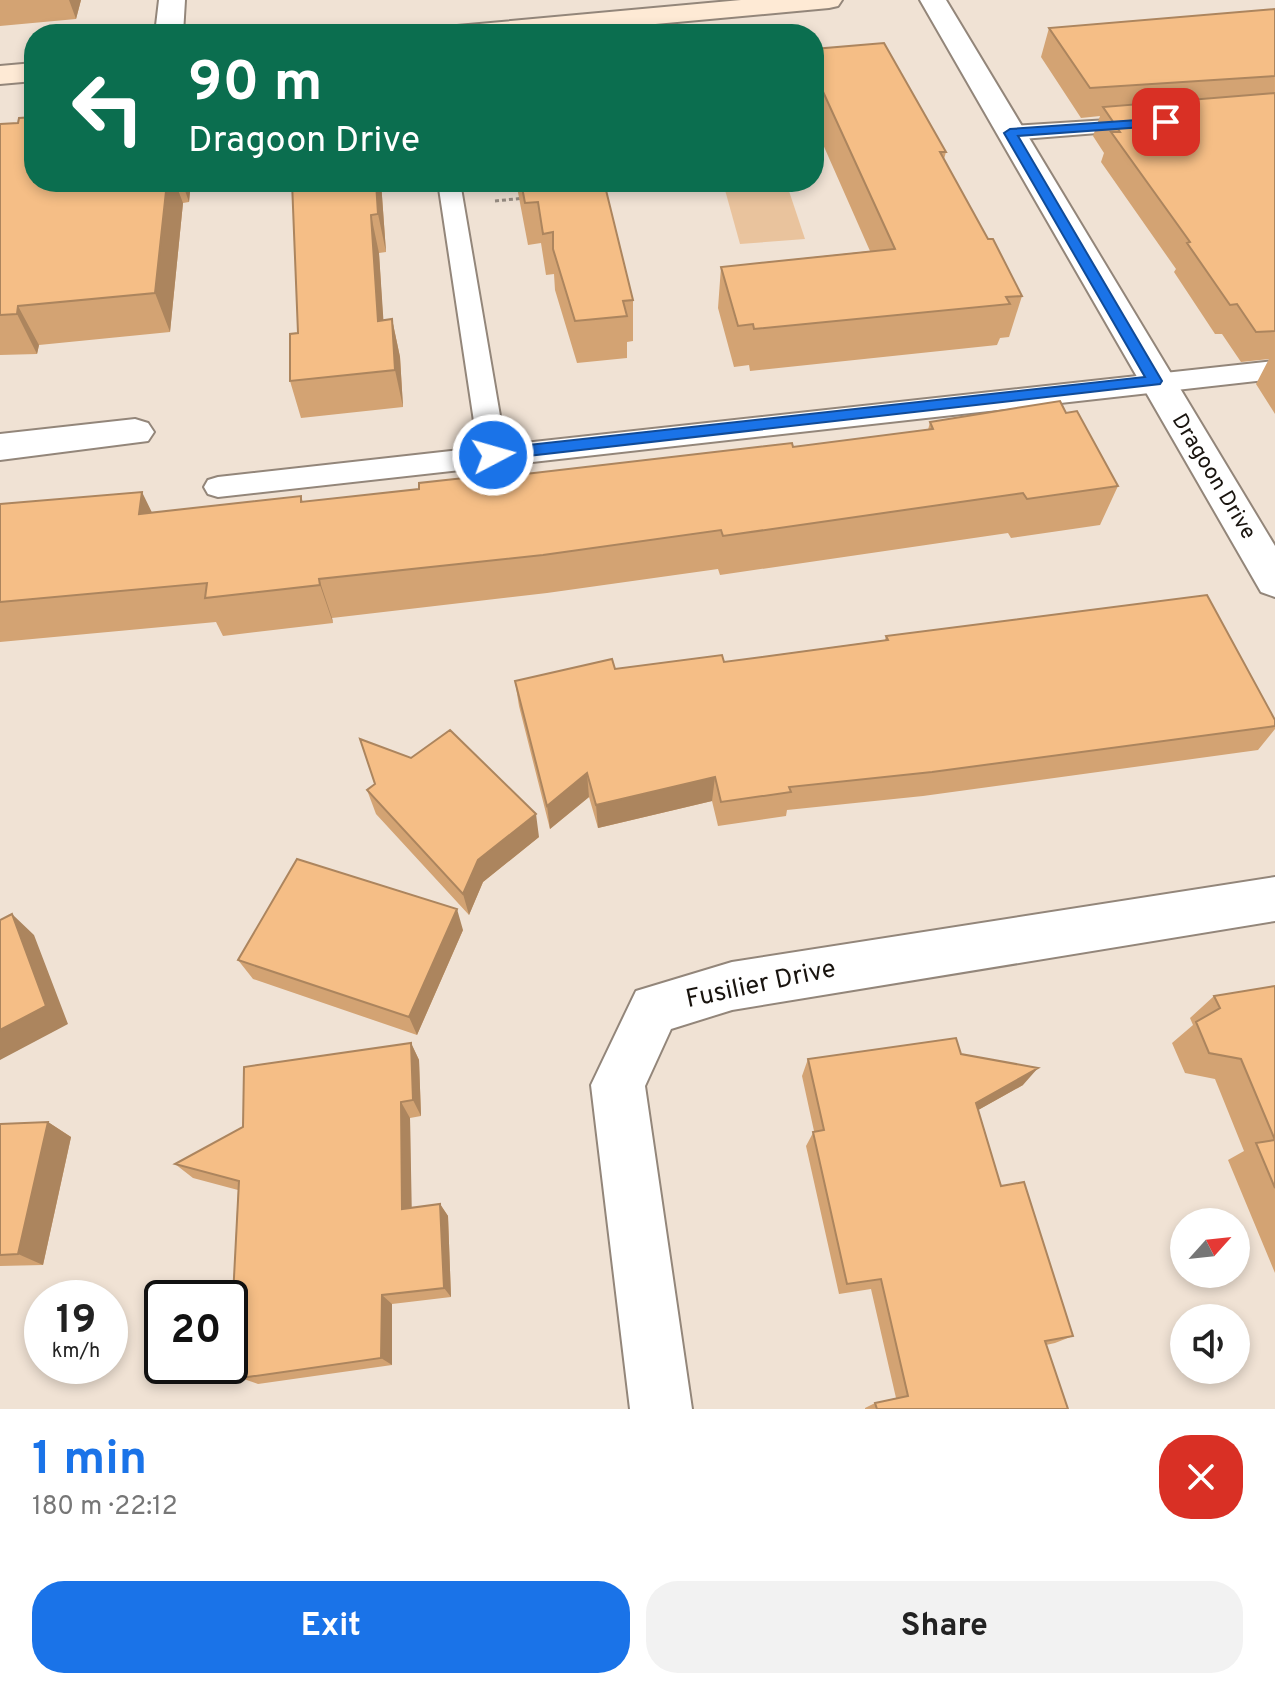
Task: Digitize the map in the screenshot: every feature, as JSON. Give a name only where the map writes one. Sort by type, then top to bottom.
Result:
[{"type":"main road","points":[[566,24],[829,0]]},
{"type":"main road","points":[[0,75],[24,73]]},
{"type":"street","points":[[170,24],[172,0]]},
{"type":"street","name":"Dragoon Drive","points":[[933,0],[1275,581]]},
{"type":"street","points":[[0,447],[135,432]]},
{"type":"street","name":"Fusilier Drive","points":[[661,1409],[618,1085],[654,1009],[732,986],[1275,899]]},
{"type":"lane","points":[[1010,133],[1166,122]]},
{"type":"lane","points":[[451,193],[493,455]]},
{"type":"lane","points":[[218,487],[1275,370]]},
{"type":"path","points":[[451,193],[529,198]]},
{"type":"shaded area","points":[[726,192],[789,192],[805,239],[740,244]]},
{"type":"building","points":[[1275,9],[1275,76],[1090,88],[1049,28]]},
{"type":"building","points":[[884,43],[946,152],[940,152],[988,239],[993,239],[1022,296],[1006,297],[1010,304],[754,329],[753,324],[738,326],[721,267],[895,249],[824,94],[824,48]]},
{"type":"building","points":[[1275,93],[1275,331],[1256,332],[1237,304],[1230,305],[1187,243],[1190,242],[1111,132],[1120,132],[1103,107]]},
{"type":"building","points":[[19,118],[24,118],[24,192],[166,192],[155,293],[18,306],[17,314],[0,315],[0,124],[18,123]]},
{"type":"building","points":[[292,192],[377,192],[378,214],[371,215],[378,321],[392,319],[395,370],[290,381],[290,334],[298,333]]},
{"type":"building","points":[[523,192],[606,192],[633,300],[623,301],[627,316],[575,321],[553,249],[553,232],[543,234],[538,202],[525,203]]},
{"type":"building","points":[[1060,401],[1066,413],[1077,411],[1118,486],[1027,499],[1023,493],[723,536],[721,530],[543,555],[319,579],[320,585],[205,598],[207,583],[0,602],[0,504],[142,492],[139,514],[301,496],[301,502],[419,489],[419,483],[500,474],[500,477],[792,443],[793,447],[933,429],[930,422]]},
{"type":"building","points":[[1207,595],[1275,720],[1275,726],[932,772],[789,787],[791,792],[721,802],[715,777],[596,805],[587,773],[547,806],[515,681],[612,659],[615,669],[722,655],[724,662],[888,640],[886,636]]},
{"type":"building","points":[[450,730],[536,814],[478,860],[463,894],[367,790],[375,784],[360,739],[411,758]]},
{"type":"building","points":[[297,859],[457,909],[409,1017],[238,960]]},
{"type":"building","points":[[12,914],[46,1006],[0,1030],[0,920]]},
{"type":"building","points":[[1275,986],[1275,1140],[1241,1059],[1209,1053],[1196,1022],[1220,1008],[1214,996]]},
{"type":"building","points":[[956,1038],[961,1054],[1038,1068],[976,1103],[1001,1186],[1024,1182],[1073,1336],[1045,1341],[1068,1409],[877,1409],[875,1403],[908,1396],[881,1279],[847,1284],[813,1132],[824,1130],[808,1059]]},
{"type":"building","points":[[411,1043],[413,1100],[401,1102],[402,1209],[440,1204],[444,1288],[382,1295],[381,1358],[248,1377],[248,1280],[234,1280],[239,1181],[175,1164],[243,1127],[244,1067]]},
{"type":"building","points":[[48,1122],[18,1254],[0,1255],[0,1124]]},
{"type":"building","points":[[1275,1140],[1275,1188],[1256,1143]]},
{"type":"route","points":[[493,455],[1155,381],[1010,133],[1166,122]]}]
